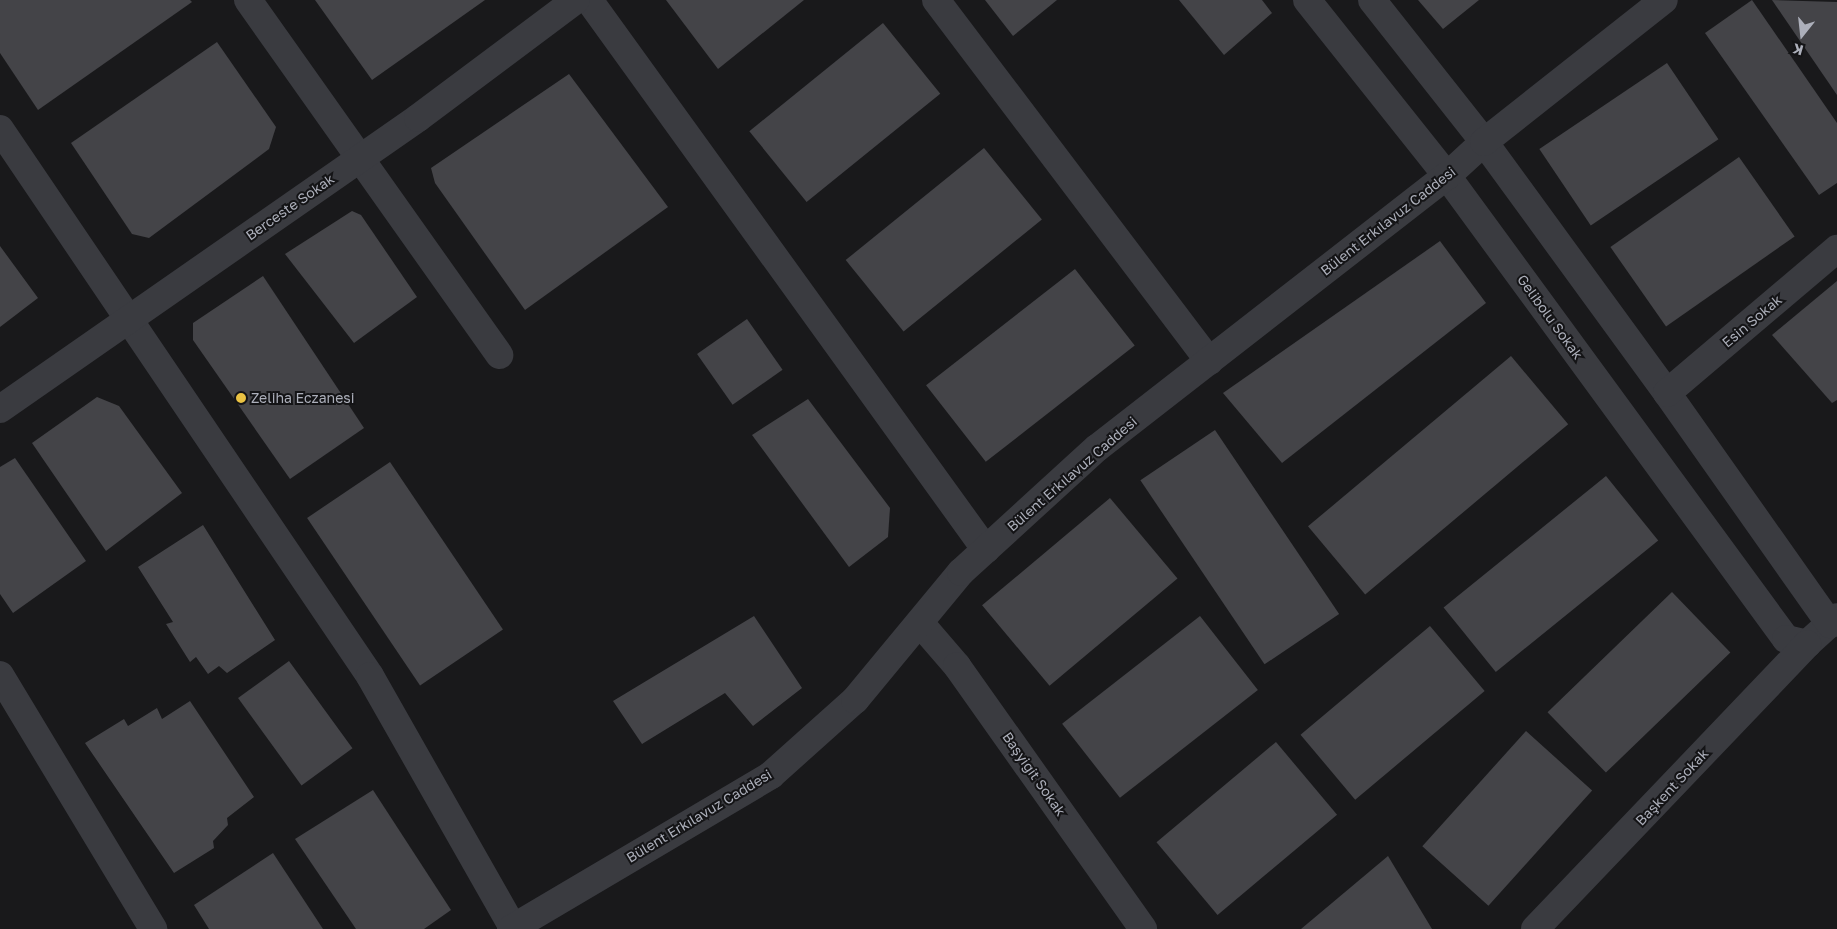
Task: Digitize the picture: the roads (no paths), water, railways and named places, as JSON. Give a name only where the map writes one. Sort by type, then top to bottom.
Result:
[{"type":"street","points":[[248,0],[499,355]]},
{"type":"street","name":"Berceste Sokak","points":[[0,409],[360,158],[576,0]]},
{"type":"street","points":[[589,0],[986,550]]},
{"type":"street","points":[[936,0],[1209,361]]},
{"type":"street","name":"Gelibolu Sokak","points":[[1307,0],[1447,176],[1796,641]]},
{"type":"street","points":[[1372,0],[1484,142],[1833,620]]},
{"type":"street","name":"Bülent Erkılavuz Caddesi","points":[[512,928],[771,774],[855,700],[961,572],[1097,448],[1447,176],[1484,142],[1664,0]]},
{"type":"street","points":[[0,129],[370,676],[512,928]]},
{"type":"street","name":"Esin Sokak","points":[[1667,393],[1837,249]]},
{"type":"street","name":"Başkent Sokak","points":[[1535,929],[1796,641],[1833,620]]},
{"type":"street","name":"Başyiğit Sokak","points":[[920,623],[957,666],[1143,929]]},
{"type":"street","points":[[0,675],[153,929]]},
{"type":"place","name":"Zeliha Eczanesi","points":[[241,398]]}]
